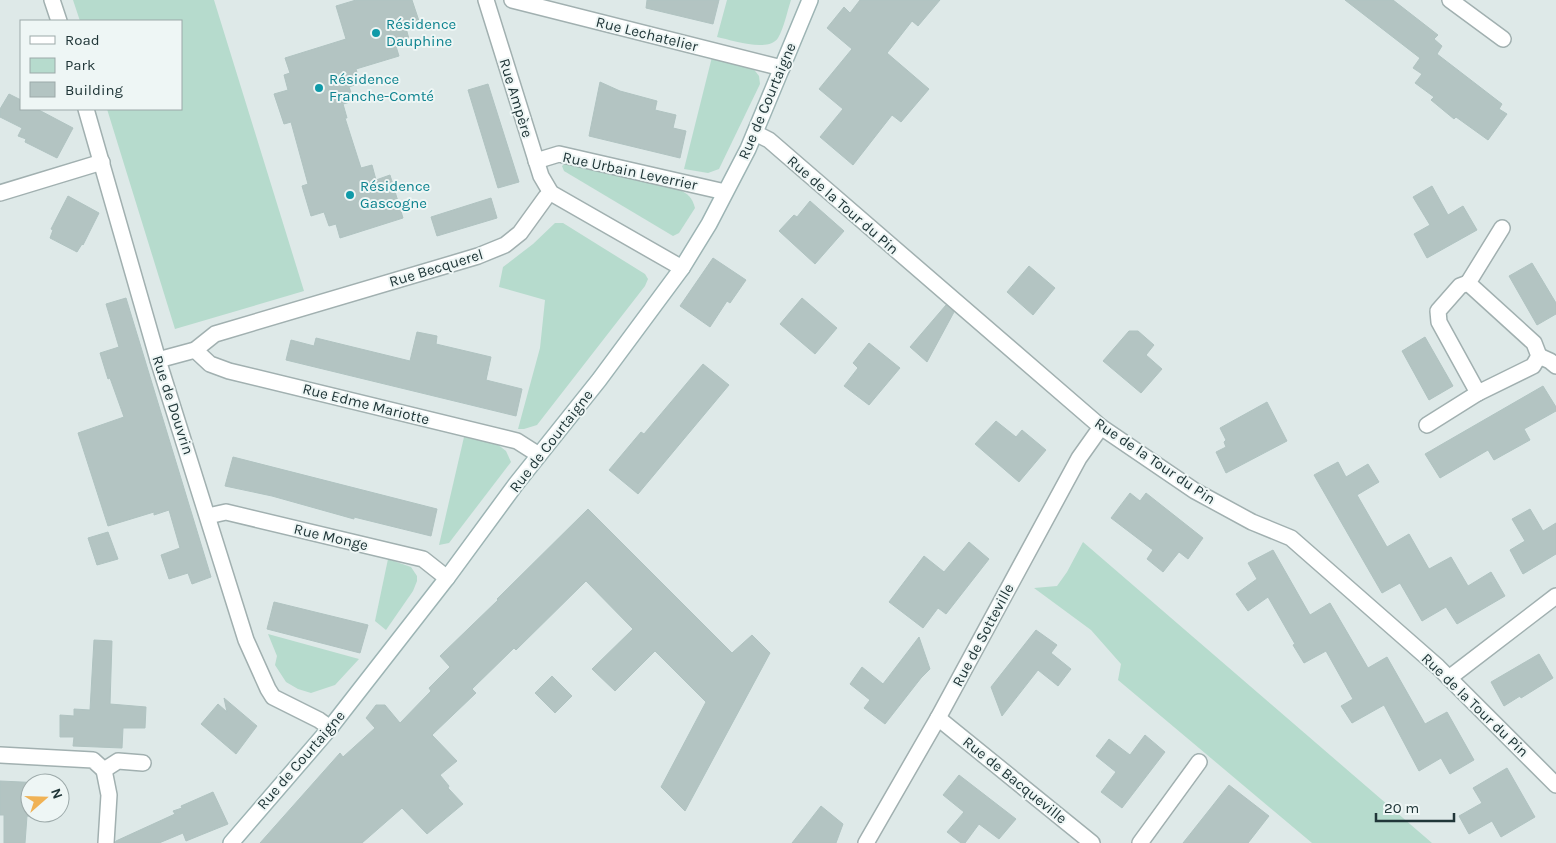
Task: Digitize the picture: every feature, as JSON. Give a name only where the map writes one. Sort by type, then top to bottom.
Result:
[{"type":"street","points":[[52,0],[59,20]]},
{"type":"street","name":"Rue Lechatelier","points":[[487,4],[511,0],[782,68]]},
{"type":"street","name":"Rue de Courtaigne","points":[[230,843],[330,728],[447,578],[516,484],[599,380],[682,268],[709,224],[748,149],[810,0]]},
{"type":"street","points":[[1450,0],[1503,39]]},
{"type":"street","name":"Rue Ampère","points":[[487,4],[540,176],[551,193]]},
{"type":"street","name":"Rue de Douvrin","points":[[86,110],[158,360],[246,640],[268,689],[274,697],[319,720],[330,728]]},
{"type":"street","name":"Rue de la Tour du Pin","points":[[755,133],[768,140],[1102,427],[1195,491],[1252,522],[1291,538],[1449,678],[1556,785]]},
{"type":"street","name":"Rue Urbain Leverrier","points":[[536,161],[559,154],[726,192]]},
{"type":"street","points":[[0,193],[102,162]]},
{"type":"street","points":[[551,193],[682,268]]},
{"type":"street","name":"Rue Becquerel","points":[[158,360],[195,350],[215,334],[468,259],[505,245],[520,233],[546,197],[551,193]]},
{"type":"street","points":[[1478,393],[1439,322],[1438,311],[1460,286],[1468,283],[1502,228]]},
{"type":"street","points":[[1468,283],[1534,343],[1539,356],[1556,366]]},
{"type":"street","name":"Rue Edme Mariotte","points":[[195,350],[210,364],[229,371],[517,441],[539,455]]},
{"type":"street","points":[[1427,425],[1478,393],[1533,366],[1539,356]]},
{"type":"street","name":"Rue de Sotteville","points":[[866,843],[938,718],[1079,458],[1102,427]]},
{"type":"street","name":"Rue Monge","points":[[208,516],[226,512],[423,559],[447,578]]},
{"type":"street","points":[[1449,678],[1556,596]]},
{"type":"street","name":"Rue de Bacqueville","points":[[938,718],[1092,843]]},
{"type":"street","points":[[0,755],[93,760],[104,770],[109,795],[106,843]]},
{"type":"street","points":[[104,770],[118,762],[143,763]]},
{"type":"street","points":[[1140,843],[1199,762]]},
{"type":"green space","points":[[73,0],[214,0],[304,291],[175,329],[107,110],[182,110],[182,20],[80,20]]},
{"type":"green space","points":[[727,0],[791,0],[778,38],[766,45],[758,45],[717,37]]},
{"type":"green space","points":[[712,57],[752,67],[759,76],[760,84],[719,169],[708,173],[684,169]]},
{"type":"green space","points":[[567,162],[678,189],[689,196],[695,208],[679,233],[673,236],[564,171],[562,166]]},
{"type":"green space","points":[[555,223],[563,223],[645,274],[648,279],[645,286],[537,425],[518,429],[540,348],[545,300],[499,287],[503,267],[533,244]]},
{"type":"green space","points":[[464,437],[497,444],[506,451],[511,462],[449,543],[439,545]]},
{"type":"green space","points":[[1083,542],[1432,843],[1312,843],[1118,680],[1121,664],[1091,630],[1034,588],[1057,586]]},
{"type":"green space","points":[[388,559],[411,567],[417,576],[417,581],[413,591],[386,630],[375,621]]},
{"type":"green space","points":[[268,634],[359,659],[335,685],[311,693],[298,689],[286,682],[275,665],[277,656]]},
{"type":"building","points":[[356,0],[412,0],[420,24],[406,28],[409,39],[395,43],[399,56],[356,69],[360,83],[349,87],[354,101],[343,104],[347,118],[345,118],[361,168],[372,165],[376,180],[390,175],[403,218],[340,238],[336,224],[329,226],[324,212],[311,216],[302,186],[308,184],[291,122],[284,124],[274,94],[288,90],[284,75],[290,73],[285,58],[346,39],[336,6]]},
{"type":"building","points":[[647,0],[719,0],[713,24],[646,8]]},
{"type":"building","points":[[860,0],[940,0],[918,26],[912,21],[887,53],[929,89],[901,122],[892,115],[853,165],[820,137],[843,109],[819,89],[852,49],[827,28],[844,7],[850,13]]},
{"type":"building","points":[[1345,0],[1393,0],[1438,35],[1434,39],[1442,46],[1437,54],[1502,104],[1499,109],[1507,114],[1488,140],[1456,117],[1454,119],[1431,100],[1434,97],[1415,83],[1422,74],[1413,68],[1420,58]]},
{"type":"building","points":[[600,82],[620,91],[657,101],[655,110],[676,115],[673,128],[686,131],[680,158],[589,136]]},
{"type":"building","points":[[488,84],[519,182],[498,188],[468,90]]},
{"type":"building","points":[[9,94],[20,100],[20,110],[39,110],[73,128],[57,158],[25,142],[26,139],[18,136],[22,128],[0,117],[0,109]]},
{"type":"building","points":[[1432,186],[1448,215],[1463,206],[1477,230],[1427,258],[1414,234],[1430,225],[1413,197]]},
{"type":"building","points":[[68,196],[99,213],[83,245],[77,252],[50,238],[53,230],[51,229]]},
{"type":"building","points":[[491,198],[497,218],[437,236],[431,217]]},
{"type":"building","points":[[810,201],[844,231],[815,264],[779,231],[794,215],[797,217]]},
{"type":"building","points":[[713,258],[746,280],[730,303],[727,301],[710,327],[680,306]]},
{"type":"building","points":[[1532,263],[1556,303],[1556,314],[1537,325],[1509,276]]},
{"type":"building","points":[[1029,266],[1055,288],[1033,315],[1007,292]]},
{"type":"building","points":[[126,298],[211,577],[192,584],[188,573],[169,579],[161,555],[180,548],[169,510],[154,515],[154,512],[108,526],[78,433],[124,417],[110,378],[108,379],[100,353],[119,347],[106,304]]},
{"type":"building","points":[[802,298],[837,328],[815,354],[780,324]]},
{"type":"building","points":[[946,305],[954,312],[927,362],[910,347]]},
{"type":"building","points":[[1129,331],[1138,331],[1154,345],[1146,355],[1162,369],[1141,393],[1103,361]]},
{"type":"building","points":[[417,332],[437,336],[436,344],[491,357],[486,380],[522,389],[516,416],[286,360],[291,340],[314,346],[316,338],[410,361]]},
{"type":"building","points":[[1425,337],[1453,386],[1429,400],[1402,351]]},
{"type":"building","points":[[869,343],[900,368],[869,405],[844,386],[858,368],[853,363]]},
{"type":"building","points":[[703,364],[729,385],[638,494],[609,470],[641,432],[644,434]]},
{"type":"building","points":[[1543,386],[1556,407],[1556,411],[1524,429],[1530,440],[1494,460],[1488,450],[1440,478],[1425,454]]},
{"type":"building","points":[[1267,402],[1287,441],[1226,473],[1216,452],[1226,447],[1224,442],[1226,440],[1220,428]]},
{"type":"building","points":[[996,421],[1016,437],[1022,430],[1046,450],[1019,482],[975,444]]},
{"type":"building","points":[[233,457],[437,509],[431,536],[354,517],[354,519],[272,496],[225,486]]},
{"type":"building","points":[[1338,462],[1346,477],[1368,464],[1379,482],[1357,495],[1387,547],[1409,534],[1429,569],[1451,557],[1468,586],[1491,572],[1505,596],[1457,624],[1446,607],[1422,621],[1400,583],[1382,593],[1314,475]]},
{"type":"building","points":[[1130,493],[1140,501],[1146,493],[1203,538],[1188,559],[1179,552],[1163,572],[1147,559],[1153,550],[1111,518]]},
{"type":"building","points":[[588,509],[732,653],[752,635],[770,653],[685,811],[661,787],[706,702],[655,651],[615,691],[592,669],[633,629],[586,581],[516,650],[514,648],[472,689],[476,693],[432,735],[457,761],[440,775],[449,786],[448,788],[463,804],[427,834],[402,808],[362,843],[260,843],[340,753],[343,757],[375,728],[366,718],[376,705],[385,705],[400,723],[431,691],[429,688],[450,667],[440,656]]},
{"type":"building","points":[[1530,509],[1543,531],[1556,523],[1556,554],[1523,574],[1510,550],[1525,541],[1512,519]]},
{"type":"building","points":[[108,532],[118,559],[97,565],[88,538]]},
{"type":"building","points":[[969,542],[989,559],[946,614],[938,608],[923,628],[889,602],[924,556],[944,572]]},
{"type":"building","points":[[1273,550],[1310,615],[1330,603],[1368,668],[1387,657],[1425,724],[1447,712],[1474,760],[1450,774],[1441,758],[1419,771],[1384,705],[1352,723],[1341,706],[1353,699],[1326,651],[1304,663],[1268,597],[1248,611],[1236,594],[1257,579],[1248,563]]},
{"type":"building","points":[[274,602],[368,625],[360,653],[267,629]]},
{"type":"building","points":[[1036,630],[1057,645],[1051,653],[1071,669],[1058,686],[1038,670],[1002,716],[991,687]]},
{"type":"building","points":[[919,637],[930,669],[885,724],[864,708],[870,700],[850,684],[862,667],[883,684]]},
{"type":"building","points":[[94,640],[112,641],[110,704],[146,707],[145,728],[123,728],[122,748],[73,746],[74,737],[60,737],[60,715],[74,716],[74,709],[90,710]]},
{"type":"building","points":[[1539,654],[1553,678],[1504,706],[1491,682]]},
{"type":"building","points":[[552,676],[572,696],[555,713],[535,693]]},
{"type":"building","points":[[224,698],[257,726],[236,754],[201,724],[218,704],[227,712]]},
{"type":"building","points":[[1145,735],[1165,752],[1122,808],[1101,792],[1116,772],[1096,756],[1109,739],[1130,755]]},
{"type":"building","points":[[1507,768],[1535,817],[1501,837],[1492,821],[1469,834],[1459,816],[1482,803],[1473,788]]},
{"type":"building","points":[[959,775],[1016,819],[999,839],[979,824],[965,843],[961,843],[947,832],[964,812],[943,795]]},
{"type":"building","points":[[0,781],[20,782],[20,823],[26,823],[25,843],[4,843],[4,815],[0,815]]},
{"type":"building","points":[[1229,785],[1269,816],[1248,843],[1183,843]]},
{"type":"building","points":[[213,792],[228,824],[186,841],[183,833],[159,843],[115,843],[175,814],[173,811],[182,808],[181,806]]},
{"type":"building","points":[[821,806],[843,824],[836,843],[792,843]]},
{"type":"place","name":"Résidence Dauphine","points":[[376,33]]},
{"type":"place","name":"Résidence Franche-Comté","points":[[319,88]]},
{"type":"place","name":"Résidence Gascogne","points":[[350,195]]}]
